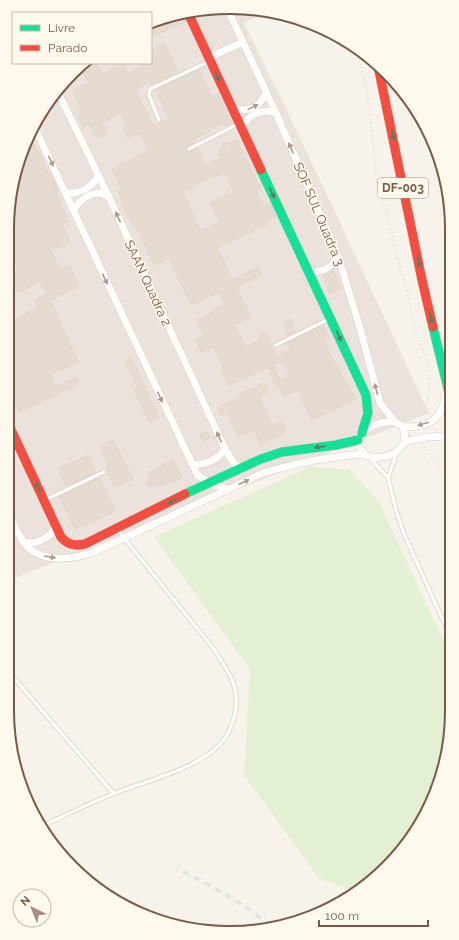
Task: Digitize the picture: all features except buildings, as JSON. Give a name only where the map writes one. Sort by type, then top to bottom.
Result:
[{"type":"main road","points":[[14,436],[63,540],[70,544],[76,545],[85,544],[208,483],[261,459],[282,452],[336,445],[360,436],[368,413],[366,395],[190,18]]},
{"type":"main road","name":"DF-003","points":[[380,75],[422,280],[445,382]]},
{"type":"street","name":"SOF SUL Quadra 3","points":[[230,14],[266,90],[338,256],[360,328],[380,403],[395,422]]},
{"type":"street","points":[[209,59],[243,42]]},
{"type":"street","points":[[232,108],[241,111],[257,105],[262,102],[266,90]]},
{"type":"street","name":"SAAN Quadra 2","points":[[60,96],[225,449],[233,462],[240,469]]},
{"type":"street","points":[[241,126],[253,115],[263,111],[276,113]]},
{"type":"street","points":[[37,132],[197,474],[208,483],[227,489]]},
{"type":"street","points":[[65,193],[73,194],[85,190],[95,182],[98,177]]},
{"type":"street","points":[[73,211],[81,200],[86,197],[101,193],[108,197]]},
{"type":"street","points":[[310,272],[317,272],[328,268],[335,262],[338,256]]},
{"type":"street","points":[[367,456],[359,446],[360,436],[377,424],[386,422],[395,422],[403,427],[418,426],[433,421],[442,412],[445,395]]},
{"type":"street","points":[[14,525],[23,542],[36,553],[53,558],[71,558],[94,552],[263,473],[317,459],[390,456],[397,451],[404,442],[405,435],[403,427]]},
{"type":"street","points":[[404,442],[437,436],[445,438]]},
{"type":"street","points":[[192,464],[199,465],[211,461],[222,454],[225,449]]},
{"type":"street","points":[[194,490],[197,474]]},
{"type":"street","points":[[23,542],[31,544],[43,540],[52,533],[56,525]]},
{"type":"lane","points":[[158,120],[149,95],[150,89],[209,59]]},
{"type":"lane","points":[[189,149],[241,126]]},
{"type":"lane","points":[[276,345],[331,318]]},
{"type":"lane","points":[[388,478],[397,451]]},
{"type":"lane","points":[[367,456],[388,478],[404,534],[445,625]]},
{"type":"lane","points":[[44,501],[104,472]]},
{"type":"lane","points":[[46,824],[114,794],[187,766],[206,756],[216,748],[227,735],[235,713],[236,694],[232,679],[224,665],[213,648],[117,528]]},
{"type":"lane","points":[[14,678],[114,794]]},
{"type":"path","points":[[360,58],[368,98],[377,184],[388,214],[394,249],[408,295],[415,330],[430,374],[429,394],[418,426]]},
{"type":"path","points":[[418,439],[445,471]]},
{"type":"shaded area","points":[[215,14],[244,14],[257,16],[244,23],[295,127],[429,413],[14,578],[14,215],[21,174],[30,147],[50,110],[67,87],[91,64],[152,64],[152,28],[160,25],[187,18]]},
{"type":"green space","points":[[310,467],[349,469],[379,502],[445,644],[445,725],[438,766],[423,806],[409,830],[392,853],[372,873],[350,889],[319,878],[244,775],[250,669],[154,537]]},
{"type":"railway","points":[[178,869],[227,895],[267,923]]},
{"type":"traffic: fast","points":[[261,170],[366,395],[368,413],[362,433]]},
{"type":"traffic: fast","points":[[433,327],[445,376]]},
{"type":"traffic: fast","points":[[185,494],[261,459],[282,452],[336,445],[358,440]]},
{"type":"traffic: jam","points":[[190,18],[261,170]]},
{"type":"traffic: jam","points":[[380,75],[433,327]]},
{"type":"traffic: jam","points":[[14,436],[61,537],[69,543],[75,545],[85,544],[185,494]]}]
